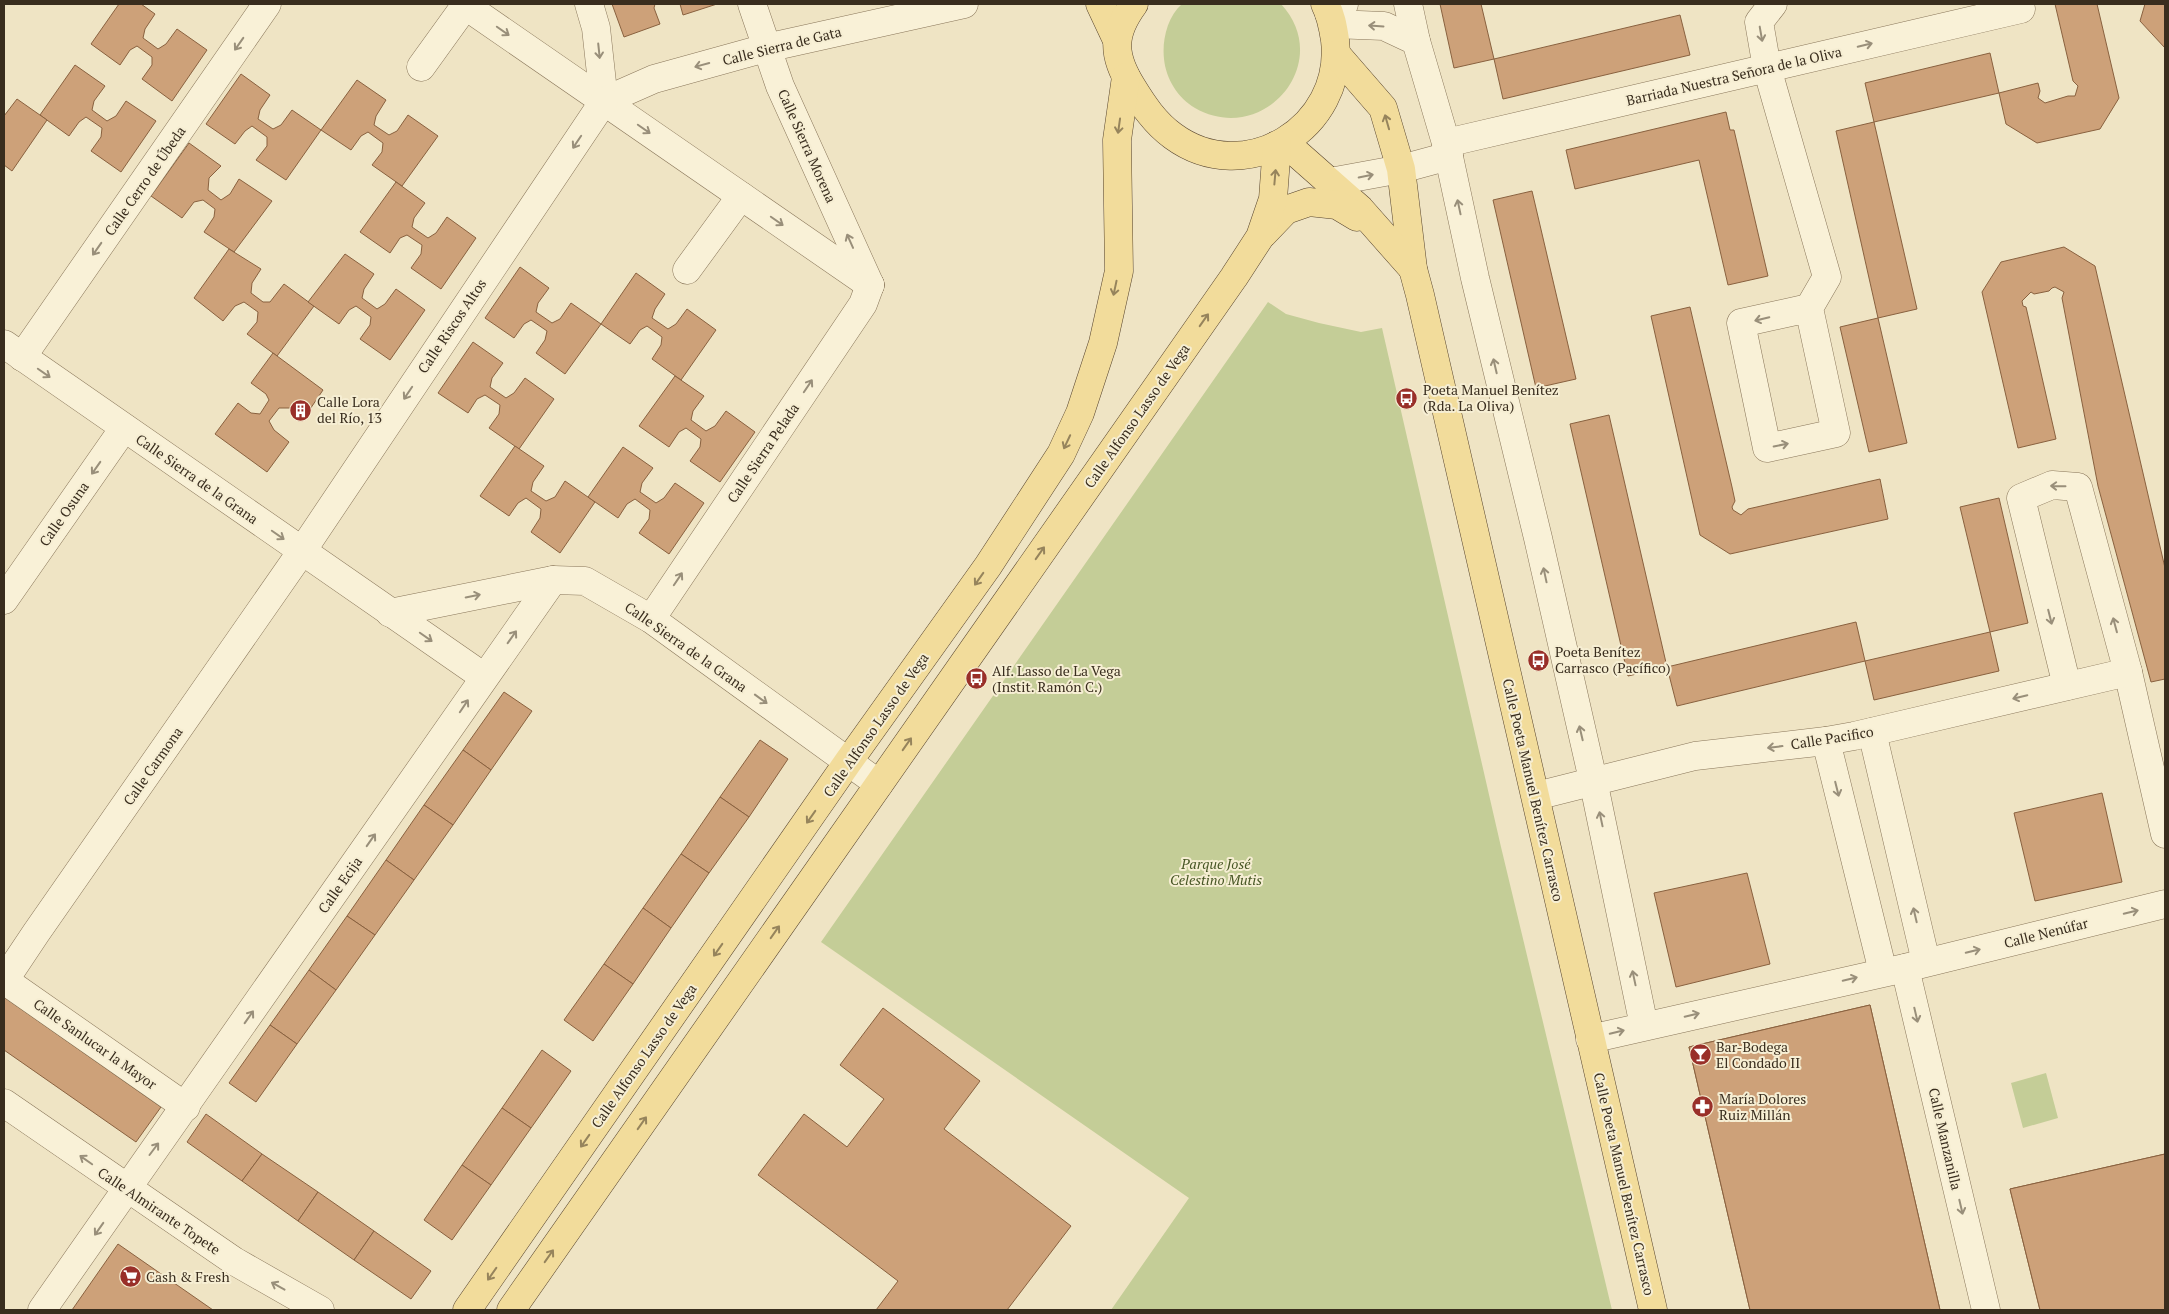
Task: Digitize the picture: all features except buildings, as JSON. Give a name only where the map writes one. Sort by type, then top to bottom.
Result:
[{"type":"main road","points":[[1100,4],[1116,38],[1117,52],[1126,77],[1155,120],[1173,136],[1194,148],[1230,155],[1254,153],[1281,144],[1303,128],[1314,116],[1330,88],[1337,56],[1333,11]]},
{"type":"main road","points":[[1116,38],[1122,21],[1134,4]]},
{"type":"main road","name":"Calle Poeta Manuel Benítez Carrasco","points":[[1337,56],[1383,108],[1401,169],[1413,269],[1653,1310]]},
{"type":"main road","name":"Calle Alfonso Lasso de Vega","points":[[467,1310],[848,762],[988,566],[1061,454],[1080,413],[1103,342],[1119,271],[1117,140],[1126,77]]},
{"type":"main road","name":"Calle Poeta Manuel Benítez Carrasco","points":[[1281,144],[1330,182],[1379,230],[1413,269]]},
{"type":"main road","name":"Calle Alfonso Lasso de Vega","points":[[511,1310],[1260,237],[1273,199],[1281,144]]},
{"type":"main road","points":[[1260,237],[1286,210],[1309,202],[1336,205],[1379,230]]},
{"type":"street","name":"Calle Cerro de Úbeda","points":[[13,351],[267,4]]},
{"type":"street","points":[[589,4],[596,28],[604,101]]},
{"type":"street","name":"Calle Sierra Morena","points":[[752,4],[780,86],[870,285]]},
{"type":"street","name":"Calle Sierra de Gata","points":[[604,101],[654,78],[766,48],[964,4]]},
{"type":"street","points":[[1408,4],[1416,42],[1447,150],[1474,278],[1538,538],[1593,780],[1644,1026]]},
{"type":"street","points":[[1773,4],[1759,22],[1767,68],[1827,278],[1809,308],[1836,433],[1767,448],[1740,324],[1809,308]]},
{"type":"street","points":[[421,67],[464,5],[870,285]]},
{"type":"street","name":"Barriada Nuestra Señora de la Oliva","points":[[1330,182],[1401,169],[1447,150],[1767,68],[2021,7]]},
{"type":"street","points":[[1333,11],[1384,26],[1416,42]]},
{"type":"street","name":"Calle Riscos Altos","points":[[302,551],[604,101]]},
{"type":"street","points":[[686,270],[741,196]]},
{"type":"street","name":"Calle Sierra Pelada","points":[[651,619],[863,304],[870,285]]},
{"type":"street","name":"Calle Sierra de la Grana","points":[[13,351],[484,677]]},
{"type":"street","name":"Calle Osuna","points":[[4,600],[124,428]]},
{"type":"street","points":[[2068,686],[2021,498],[2052,486],[2078,487],[2128,672],[2165,834]]},
{"type":"street","name":"Calle Carmona","points":[[4,980],[302,551]]},
{"type":"street","name":"Calle Sierra de la Grana","points":[[390,613],[553,580],[585,581],[651,619],[848,762]]},
{"type":"street","name":"Calle Ecija","points":[[42,1310],[126,1188],[186,1107],[553,580]]},
{"type":"street","name":"Calle Pacifico","points":[[1536,796],[1593,780],[1694,756],[1826,741],[2128,672]]},
{"type":"street","name":"Calle Manzanilla","points":[[1872,732],[1904,967]]},
{"type":"street","name":"Calle Manzanilla","points":[[1826,741],[1904,967],[1986,1310]]},
{"type":"street","points":[[848,762],[879,784]]},
{"type":"street","name":"Calle Nenúfar","points":[[1590,1039],[1904,967],[2165,904]]},
{"type":"street","name":"Calle Sanlucar la Mayor","points":[[4,980],[186,1107]]},
{"type":"street","name":"Calle Almirante Topete","points":[[4,1103],[234,1261],[320,1310]]},
{"type":"green space","points":[[1182,4],[1281,4],[1296,27],[1300,50],[1296,73],[1284,92],[1267,108],[1245,116],[1221,117],[1195,108],[1183,99],[1170,81],[1164,59],[1165,37],[1169,22]]},
{"type":"green space","name":"Parque José Celestino Mutis","points":[[1268,302],[1286,314],[1319,323],[1361,332],[1382,328],[1501,847],[1612,1310],[1111,1310],[1189,1198],[821,942]]},
{"type":"green space","points":[[2046,1073],[2058,1118],[2023,1128],[2011,1083]]},
{"type":"place","name":"Poeta Manuel Benítez (Rda. La Oliva)","points":[[1407,398]]},
{"type":"place","name":"Calle Lora del Río, 13","points":[[301,410]]},
{"type":"place","name":"Poeta Benítez Carrasco (Pacífico)","points":[[1539,660]]},
{"type":"place","name":"Alf. Lasso de La Vega (Instit. Ramón C.)","points":[[976,679]]},
{"type":"place","name":"Bar-Bodega El Condado II","points":[[1700,1055]]},
{"type":"place","name":"María Dolores Ruiz Millán","points":[[1703,1107]]},
{"type":"place","name":"Cash & Fresh","points":[[130,1277]]}]
